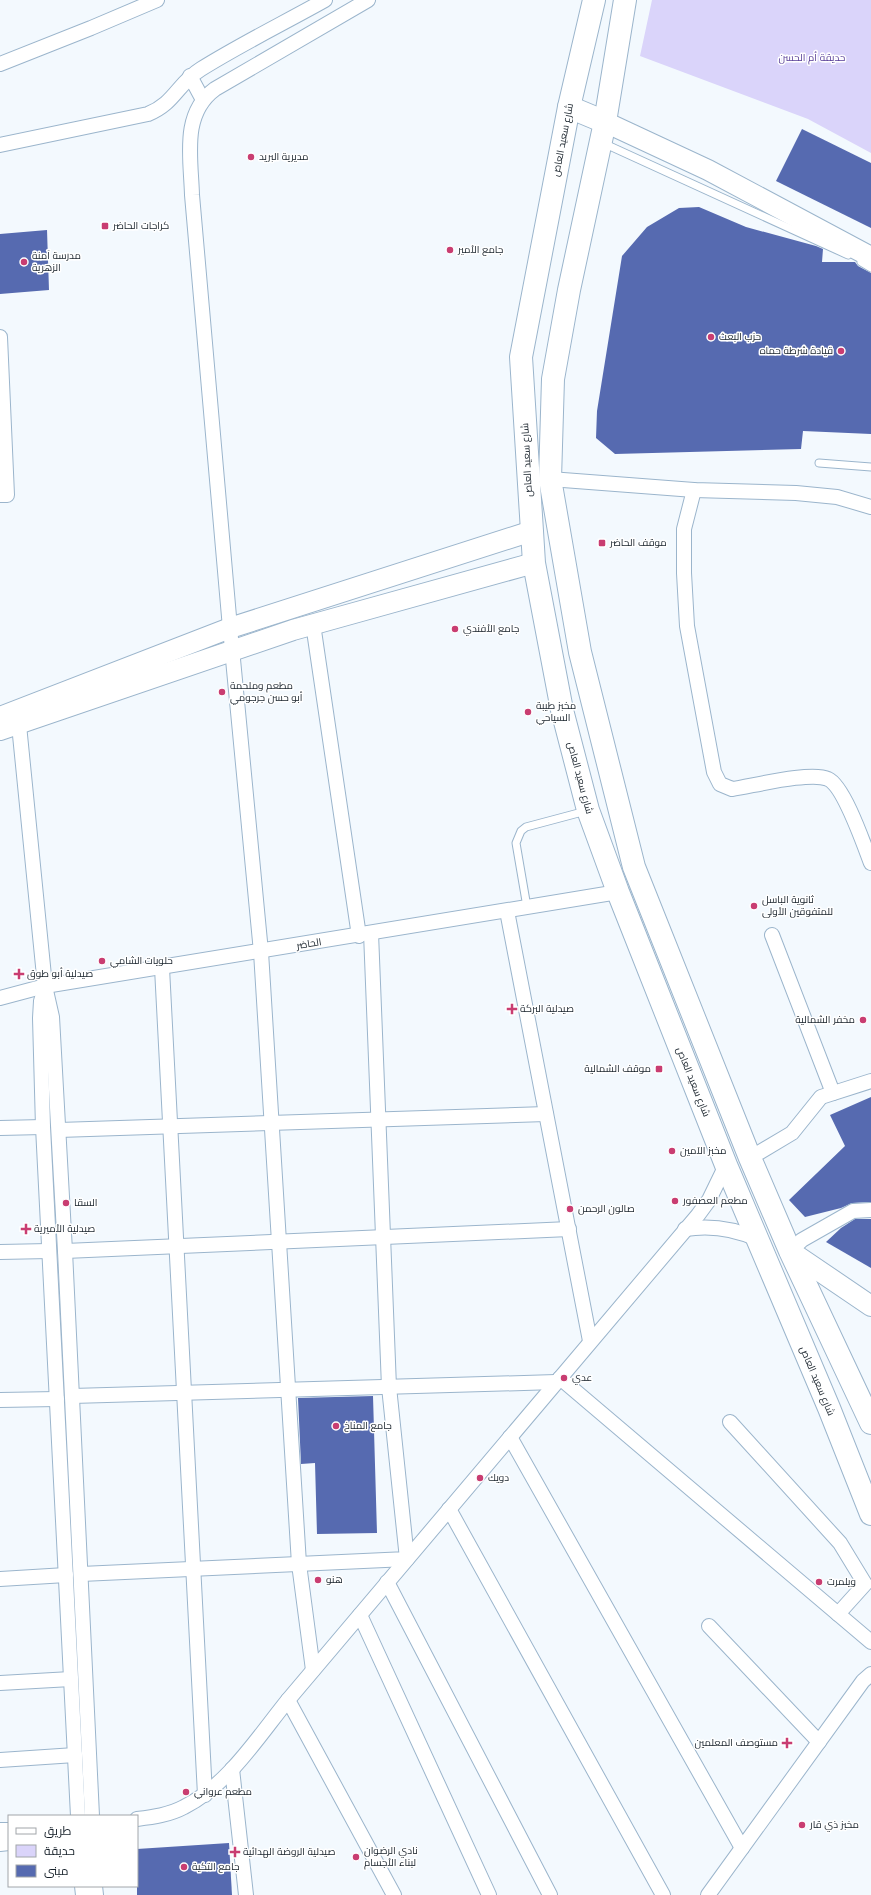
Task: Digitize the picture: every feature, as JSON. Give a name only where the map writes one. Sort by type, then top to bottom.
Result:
[{"type":"main road","name":"شارع سعيد العاص","points":[[594,0],[569,107],[521,357],[534,562],[562,710],[588,810],[618,892],[726,1165],[829,1408],[871,1514]]},
{"type":"main road","points":[[625,0],[603,132],[553,379],[550,479],[580,652],[634,867],[750,1158],[790,1251],[871,1423]]},
{"type":"main road","points":[[569,107],[603,132],[708,170],[871,257]]},
{"type":"main road","points":[[0,716],[230,628],[532,531]]},
{"type":"main road","points":[[0,730],[19,725],[313,624],[534,562]]},
{"type":"main road","points":[[790,1251],[871,1306]]},
{"type":"street","points":[[0,64],[157,0]]},
{"type":"street","points":[[314,1670],[299,1564],[261,952],[232,651],[192,195],[191,125],[203,100],[215,89],[368,0]]},
{"type":"street","points":[[0,145],[148,114],[165,106],[182,83],[190,76],[322,1]]},
{"type":"street","points":[[190,76],[203,100]]},
{"type":"street","points":[[0,337],[7,495],[0,495]]},
{"type":"street","points":[[550,479],[694,490],[796,493],[837,497],[871,507]]},
{"type":"street","points":[[694,490],[684,529],[684,573],[687,626],[714,772],[720,784],[732,789],[813,776],[829,779],[841,790],[871,863]]},
{"type":"street","points":[[313,624],[365,934],[378,1120],[389,1387],[407,1559]]},
{"type":"street","points":[[19,725],[46,986],[52,1018],[59,1130],[92,1815]]},
{"type":"street","name":"الحاضر","points":[[0,998],[46,986],[261,952],[618,892]]},
{"type":"street","points":[[507,911],[590,1341]]},
{"type":"street","points":[[772,935],[833,1093]]},
{"type":"street","points":[[162,968],[205,1795]]},
{"type":"street","points":[[46,986],[41,1001],[40,1018],[43,1127],[78,1815]]},
{"type":"street","points":[[750,1158],[792,1133],[821,1097],[871,1080]]},
{"type":"street","points":[[59,1130],[546,1114]]},
{"type":"street","points":[[0,1128],[43,1127]]},
{"type":"street","points":[[138,1819],[164,1815],[184,1808],[205,1795],[232,1769],[288,1700],[709,1200],[726,1165]]},
{"type":"street","points":[[790,1251],[802,1240],[853,1211],[871,1210]]},
{"type":"street","points":[[685,1229],[722,1228],[734,1230],[757,1239]]},
{"type":"street","points":[[65,1251],[569,1229]]},
{"type":"street","points":[[0,1252],[49,1251]]},
{"type":"street","points":[[72,1396],[389,1387],[558,1380],[871,1642]]},
{"type":"street","points":[[0,1400],[57,1399]]},
{"type":"street","points":[[730,1422],[840,1543],[865,1584],[838,1614]]},
{"type":"street","points":[[510,1437],[742,1848]]},
{"type":"street","points":[[449,1509],[663,1895]]},
{"type":"street","points":[[81,1574],[407,1559]]},
{"type":"street","points":[[0,1579],[66,1575]]},
{"type":"street","points":[[387,1582],[550,1895]]},
{"type":"street","points":[[360,1615],[489,1895]]},
{"type":"street","points":[[709,1626],[819,1742]]},
{"type":"street","points":[[708,1895],[863,1681],[871,1674]]},
{"type":"street","points":[[0,1682],[71,1679]]},
{"type":"street","points":[[288,1700],[394,1895]]},
{"type":"street","points":[[0,1760],[75,1755]]},
{"type":"street","points":[[232,1769],[246,1895]]},
{"type":"lane","points":[[603,132],[871,268]]},
{"type":"lane","points":[[819,463],[871,467]]},
{"type":"lane","points":[[527,907],[516,843],[521,831],[526,827],[588,810]]},
{"type":"green space","name":"حديقة أم الحسن","points":[[652,0],[871,0],[871,153],[808,119],[640,56]]},
{"type":"building","points":[[802,129],[871,163],[871,228],[776,181]]},
{"type":"building","name":"حزب البعث","points":[[699,207],[746,227],[823,249],[822,262],[855,262],[858,266],[871,273],[871,434],[803,431],[801,449],[615,454],[596,438],[597,411],[622,256],[647,227],[679,208]]},
{"type":"building","name":"مدرسة آمنة الزهرية","points":[[47,230],[49,290],[0,294],[0,234]]},
{"type":"building","points":[[871,1097],[871,1202],[852,1203],[841,1208],[805,1217],[789,1200],[845,1146],[830,1115]]},
{"type":"building","points":[[855,1219],[871,1219],[871,1268],[826,1242],[841,1228]]},
{"type":"building","name":"جامع المناخ","points":[[373,1396],[377,1533],[317,1534],[315,1463],[301,1464],[298,1398]]},
{"type":"building","name":"جامع التكية","points":[[229,1843],[232,1895],[137,1895],[138,1849]]},
{"type":"place","name":"مديرية البريد","points":[[251,157]]},
{"type":"place","name":"كراجات الحاضر","points":[[105,226]]},
{"type":"place","name":"جامع الأمير","points":[[450,250]]},
{"type":"place","name":"مدرسة آمنة الزهرية","points":[[24,262]]},
{"type":"place","name":"حزب البعث","points":[[711,337]]},
{"type":"place","name":"قيادة شرطة حماه","points":[[841,351]]},
{"type":"place","name":"موقف الحاضر","points":[[602,543]]},
{"type":"place","name":"جامع الأفندي","points":[[455,629]]},
{"type":"place","name":"مطعم وملحمة أبو حسن جرجومي","points":[[222,692]]},
{"type":"place","name":"مخبز طيبة السياحي","points":[[528,712]]},
{"type":"place","name":"ثانوية الباسل للمتفوقين الأولى","points":[[754,906]]},
{"type":"place","name":"حلويات الشامي","points":[[102,961]]},
{"type":"place","name":"صيدلية أبو طوق","points":[[19,974]]},
{"type":"place","name":"صيدلية البركة","points":[[512,1009]]},
{"type":"place","name":"مخفر الشمالية","points":[[863,1020]]},
{"type":"place","name":"موقف الشمالية","points":[[659,1069]]},
{"type":"place","name":"مخبز الآمين","points":[[672,1151]]},
{"type":"place","name":"مطعم العصفور","points":[[675,1201]]},
{"type":"place","name":"السقا","points":[[66,1203]]},
{"type":"place","name":"صالون الرحمن","points":[[570,1209]]},
{"type":"place","name":"صيدلية الأميرية","points":[[26,1229]]},
{"type":"place","name":"عدي","points":[[564,1378]]},
{"type":"place","name":"جامع المناخ","points":[[336,1426]]},
{"type":"place","name":"دويك","points":[[480,1478]]},
{"type":"place","name":"هنو","points":[[318,1580]]},
{"type":"place","name":"ويلمرت","points":[[819,1582]]},
{"type":"place","name":"مستوصف المعلمين","points":[[787,1743]]},
{"type":"place","name":"مطعم عرواني","points":[[186,1792]]},
{"type":"place","name":"مخبز ذي قار","points":[[802,1825]]},
{"type":"place","name":"صيدلية الروضة الهدائية","points":[[235,1852]]},
{"type":"place","name":"نادي الرضوان لبناء الأجسام","points":[[356,1857]]},
{"type":"place","name":"جامع التكية","points":[[184,1867]]}]
